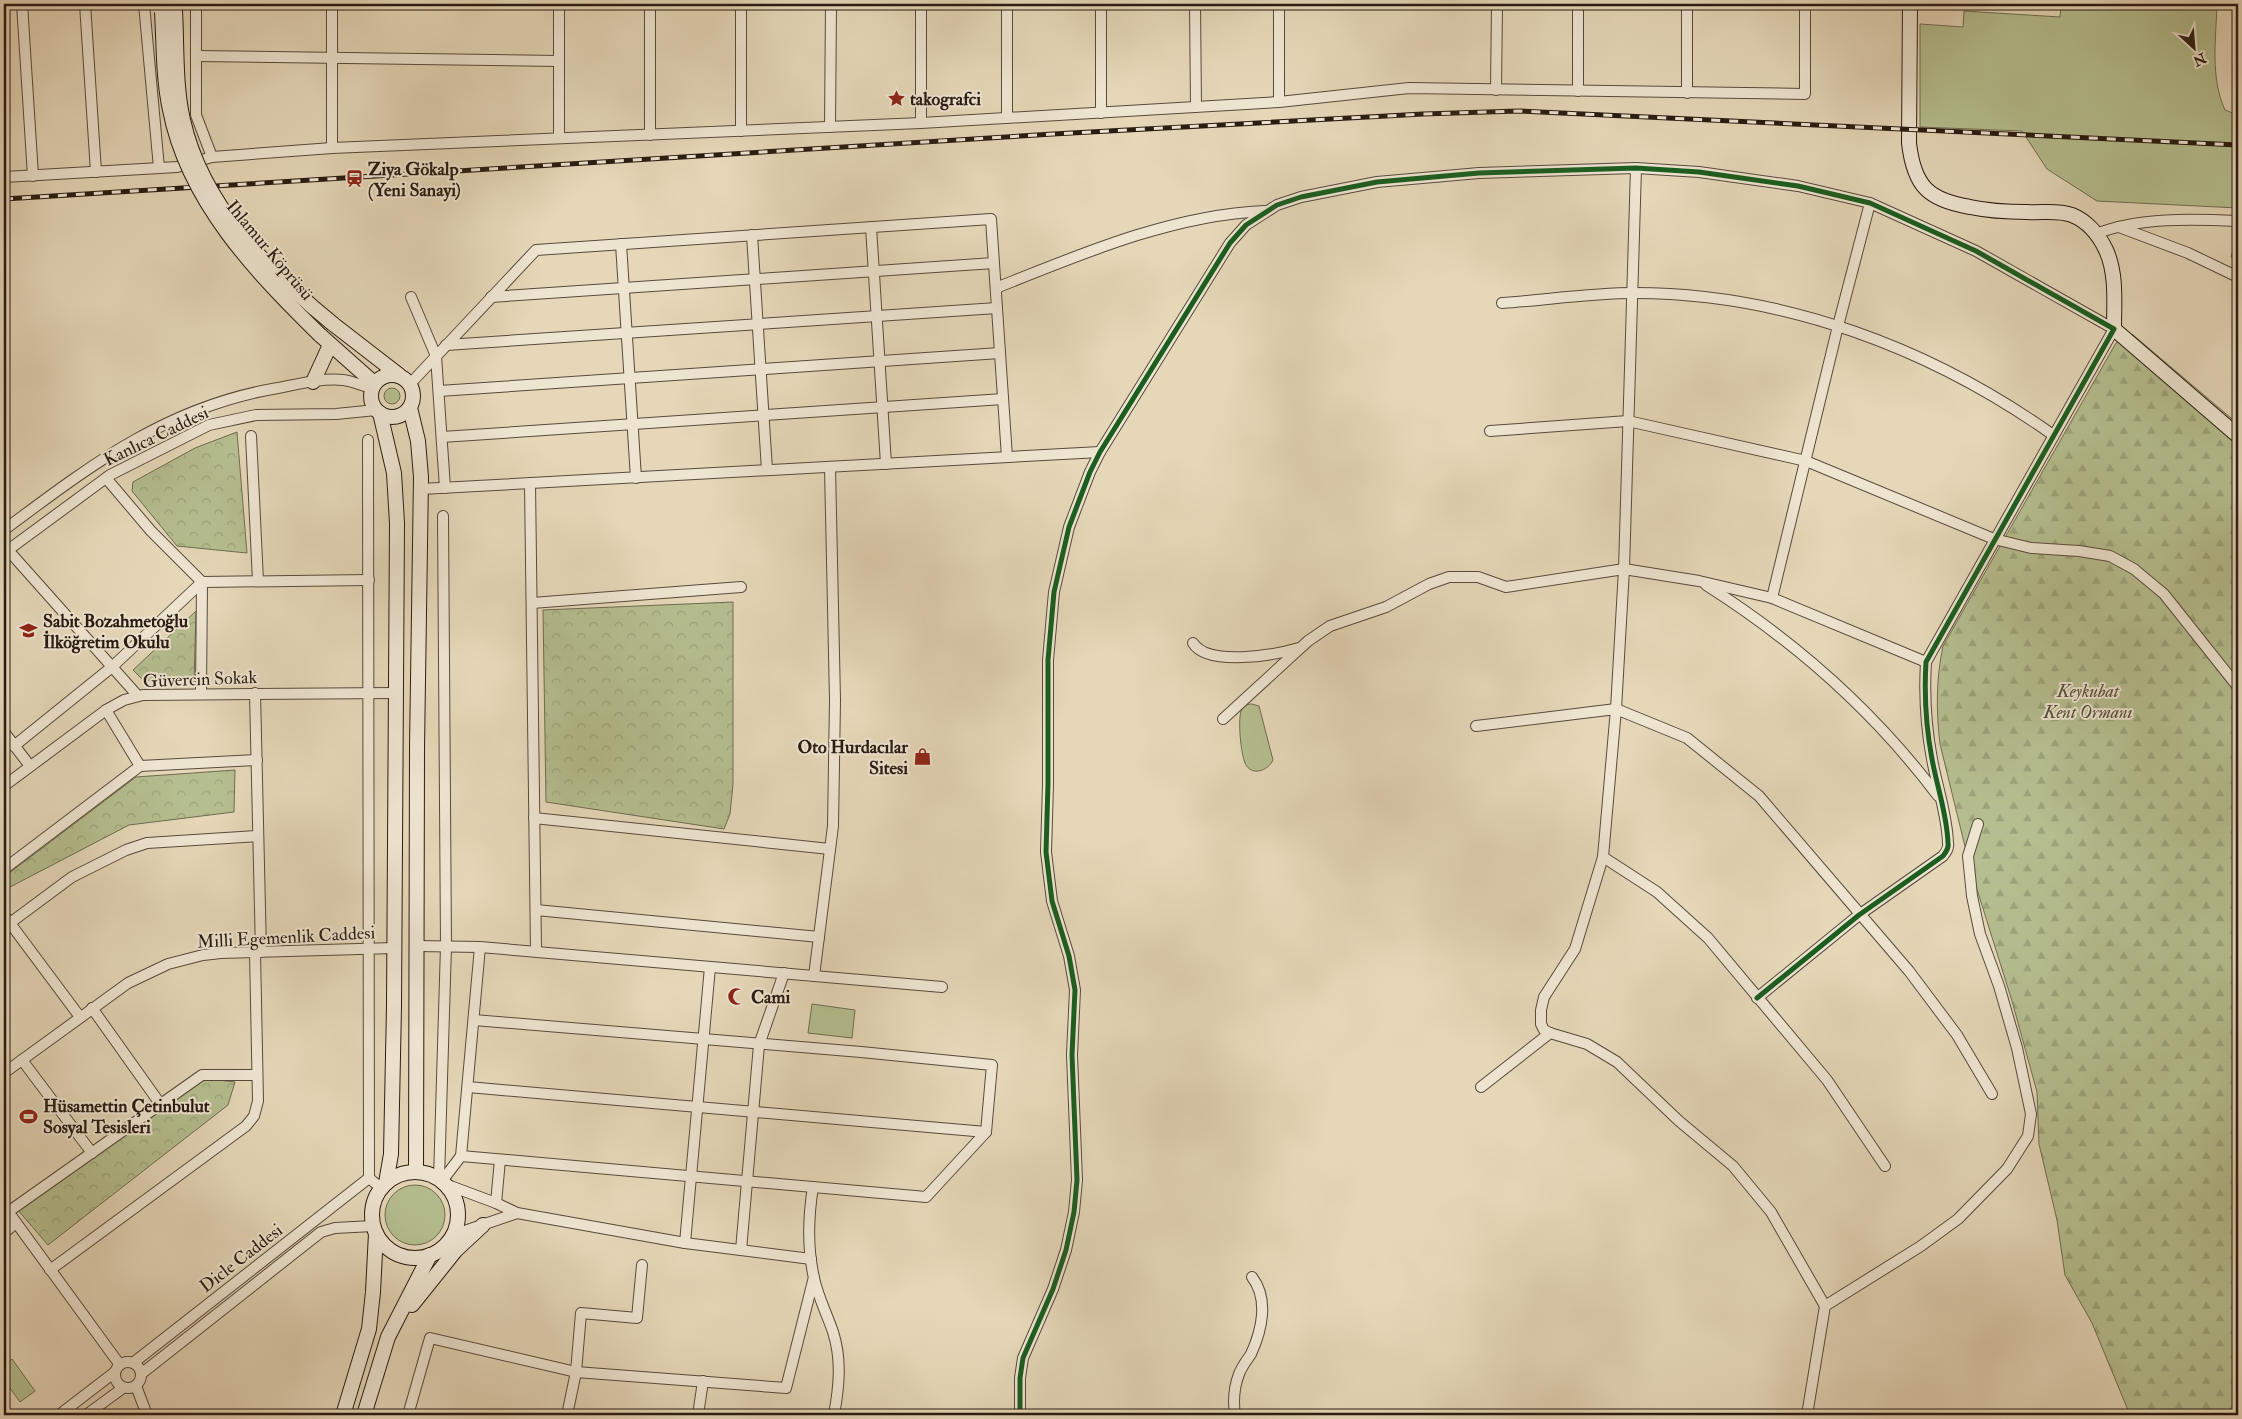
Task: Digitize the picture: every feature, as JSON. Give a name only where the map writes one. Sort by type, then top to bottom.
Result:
[{"type":"street","points":[[22,4],[33,176]]},
{"type":"street","points":[[85,4],[96,172]]},
{"type":"street","points":[[144,4],[160,168]]},
{"type":"street","points":[[196,4],[196,115],[212,157]]},
{"type":"street","points":[[332,4],[332,148]]},
{"type":"street","points":[[559,4],[559,138]]},
{"type":"street","points":[[650,4],[650,135]]},
{"type":"street","points":[[741,4],[741,131]]},
{"type":"street","points":[[830,127],[831,4]]},
{"type":"street","points":[[921,4],[921,123]]},
{"type":"street","points":[[1007,4],[1007,118]]},
{"type":"street","points":[[1101,4],[1101,113]]},
{"type":"street","points":[[1195,4],[1196,107]]},
{"type":"street","points":[[1279,102],[1280,4]]},
{"type":"street","points":[[1496,4],[1496,90]]},
{"type":"street","points":[[1578,4],[1578,91]]},
{"type":"street","points":[[1687,4],[1687,93]]},
{"type":"street","points":[[4,177],[176,167],[212,157],[332,148],[921,123],[1101,113],[1279,102],[1409,88],[1805,94],[1805,4]]},
{"type":"street","points":[[1757,998],[1859,915],[1945,854],[1948,843],[1942,801],[1928,737],[1924,688],[1926,662],[2114,329],[2111,265],[2106,249],[2096,234],[2081,220],[2065,213],[1978,209],[1946,203],[1927,190],[1913,164],[1909,143],[1910,4]]},
{"type":"street","name":"Ihlamur Köprüsü","points":[[168,7],[180,105],[191,147],[204,176],[232,222],[291,288],[333,324],[405,380]]},
{"type":"street","name":"Ihlamur Köprüsü","points":[[168,7],[165,79],[170,112],[182,151],[194,178],[213,213],[232,239],[278,292],[330,346],[373,386]]},
{"type":"street","points":[[196,56],[559,61]]},
{"type":"street","points":[[1636,168],[1624,569],[1616,709],[1603,857],[1575,949],[1546,992],[1542,1003],[1541,1024],[1544,1030],[1550,1033],[1587,1044],[1613,1059],[1679,1120],[1733,1166],[1771,1212],[1825,1306],[1807,1415]]},
{"type":"street","points":[[1020,1415],[1020,1378],[1023,1358],[1060,1271],[1071,1228],[1077,1180],[1072,1055],[1075,990],[1069,956],[1052,901],[1046,852],[1048,660],[1051,616],[1067,536],[1082,490],[1100,452],[1230,243],[1246,225],[1266,211],[1301,197],[1395,180],[1478,173],[1636,168],[1762,179],[1870,203],[1984,256],[2114,329],[2238,436]]},
{"type":"street","points":[[1772,598],[1870,203]]},
{"type":"street","points":[[996,288],[1078,256],[1180,224],[1214,216],[1266,211]]},
{"type":"street","points":[[343,1415],[369,1329],[374,1230],[372,1210],[384,1185],[391,1154],[397,506],[390,453],[378,411],[371,400],[373,386],[383,376],[405,380],[436,356],[536,250],[991,219],[1006,457]]},
{"type":"street","points":[[2096,234],[2116,226],[2194,219],[2238,221]]},
{"type":"street","points":[[2116,226],[2188,253],[2238,277]]},
{"type":"street","points":[[871,227],[886,464]]},
{"type":"street","points":[[752,235],[767,470]]},
{"type":"street","points":[[620,244],[636,478]]},
{"type":"street","points":[[491,297],[994,264]]},
{"type":"street","points":[[1502,303],[1633,293],[1692,296],[1751,305],[1838,326],[1895,347],[1950,372],[2003,402],[2053,436]]},
{"type":"street","points":[[410,297],[436,356],[445,488]]},
{"type":"street","points":[[446,345],[997,308]]},
{"type":"street","points":[[313,382],[330,346]]},
{"type":"street","points":[[439,391],[1000,353]]},
{"type":"street","name":"Kanlıca Caddesi","points":[[4,530],[80,473],[167,422],[196,409],[248,392],[313,382],[343,380],[373,386]]},
{"type":"street","points":[[405,380],[414,397],[410,408],[418,441],[421,489],[417,748],[416,1172]]},
{"type":"street","points":[[442,437],[1003,399]]},
{"type":"street","points":[[378,411],[396,417],[410,408]]},
{"type":"street","name":"Kanlıca Caddesi","points":[[6,552],[106,478],[198,430],[230,419],[272,413],[336,414],[378,411]]},
{"type":"street","points":[[1490,431],[1628,421],[1806,461],[1994,539],[2031,548],[2103,554],[2127,564],[2149,580],[2174,605],[2238,687]]},
{"type":"street","points":[[251,436],[258,581]]},
{"type":"street","points":[[368,440],[370,693],[369,1178],[384,1185]]},
{"type":"street","points":[[421,489],[1100,452]]},
{"type":"street","points":[[814,976],[833,826],[835,700],[830,467]]},
{"type":"street","points":[[106,478],[151,532],[202,582],[201,694]]},
{"type":"street","points":[[530,483],[536,952]]},
{"type":"street","points":[[374,1230],[385,1246],[398,1255],[414,1258],[430,1256],[444,1247],[453,1235],[458,1220],[457,1204],[442,1181],[446,946],[442,516]]},
{"type":"street","points":[[6,552],[138,696]]},
{"type":"street","points":[[1223,719],[1315,635],[1330,626],[1386,607],[1438,580],[1470,576],[1506,587],[1624,569],[1699,581],[1772,598],[1926,662]]},
{"type":"street","points":[[14,746],[112,667],[202,582],[369,580]]},
{"type":"street","points":[[1699,581],[1772,631],[1837,684],[1885,732],[1942,801]]},
{"type":"street","points":[[532,603],[741,587]]},
{"type":"street","points":[[1192,644],[1199,651],[1206,654],[1235,657],[1266,655],[1302,647]]},
{"type":"street","points":[[50,1270],[246,1126],[254,1116],[257,1106],[258,952],[256,693]]},
{"type":"street","name":"Güvercin Sokak","points":[[4,786],[106,710],[124,700],[138,696],[153,694],[396,693]]},
{"type":"street","points":[[1476,726],[1616,709],[1687,738],[1759,796],[1859,915],[1909,971],[1957,1035],[1992,1094]]},
{"type":"street","points":[[106,710],[140,766]]},
{"type":"street","points":[[4,732],[30,766]]},
{"type":"street","points":[[4,869],[140,766],[257,760]]},
{"type":"street","points":[[534,818],[830,849]]},
{"type":"street","points":[[1825,1306],[1921,1246],[1958,1219],[2006,1169],[2028,1136],[2030,1114],[2018,1048],[1999,986],[1980,934],[1972,896],[1968,856],[1978,824]]},
{"type":"street","points":[[80,1017],[7,919],[72,877],[126,850],[148,843],[258,836]]},
{"type":"street","points":[[1603,857],[1640,879],[1690,919],[1726,957],[1757,998],[1827,1080],[1885,1166]]},
{"type":"street","points":[[536,910],[819,937]]},
{"type":"street","points":[[417,946],[480,946],[942,987]]},
{"type":"street","points":[[442,1181],[461,1156],[480,946]]},
{"type":"street","name":"Milli Egemenlik Caddesi","points":[[4,1073],[128,983],[168,964],[203,956],[258,952],[394,948]]},
{"type":"street","points":[[685,1243],[710,966]]},
{"type":"street","points":[[740,1250],[759,1045],[784,973]]},
{"type":"street","points":[[92,1008],[161,1105]]},
{"type":"street","points":[[461,1156],[926,1197],[986,1132],[992,1065],[861,1052],[474,1020]]},
{"type":"street","points":[[1481,1087],[1550,1033]]},
{"type":"street","points":[[22,1060],[92,1153]]},
{"type":"street","points":[[123,1388],[116,1382],[117,1369],[6,1209],[92,1153],[202,1076],[257,1075]]},
{"type":"street","points":[[468,1087],[986,1132]]},
{"type":"street","points":[[496,1203],[500,1160]]},
{"type":"street","points":[[384,1185],[400,1174],[424,1172],[517,1214],[685,1243],[811,1259]]},
{"type":"street","name":"Dicle Caddesi","points":[[133,1363],[369,1178]]},
{"type":"street","points":[[813,1187],[809,1226],[811,1259],[814,1277],[833,1332],[839,1360],[839,1384],[834,1415]]},
{"type":"street","points":[[453,1235],[517,1214]]},
{"type":"street","points":[[4,1233],[16,1223]]},
{"type":"street","points":[[388,1337],[428,1282],[456,1250],[483,1225]]},
{"type":"street","name":"Dicle Caddesi","points":[[141,1374],[321,1232],[335,1228],[374,1230]]},
{"type":"street","points":[[364,1415],[388,1337],[430,1256]]},
{"type":"street","points":[[567,1415],[576,1372],[581,1313],[637,1318],[642,1265]]},
{"type":"street","points":[[408,1415],[430,1338],[576,1372],[786,1388],[814,1277]]},
{"type":"street","points":[[1235,1415],[1236,1384],[1255,1344],[1262,1319],[1262,1296],[1252,1277]]},
{"type":"street","points":[[59,1415],[117,1369],[129,1362],[137,1366],[141,1374],[139,1383],[136,1386],[123,1388],[86,1415]]},
{"type":"street","points":[[698,1415],[703,1381]]},
{"type":"street","points":[[136,1386],[147,1415]]},
{"type":"street","points":[[4,1411],[7,1415]]},
{"type":"green space","points":[[2061,4],[2217,4],[2215,58],[2217,84],[2225,110],[2238,115],[2238,208],[2097,201],[2047,169],[2022,131],[1920,127],[1920,24],[1963,27],[1964,11],[2060,17]]},
{"type":"green space","points":[[2238,233],[2238,260],[2231,257]]},
{"type":"green space","name":"Keykubat Kent Ormanı","points":[[2132,334],[2238,424],[2238,1415],[2130,1415],[2092,1323],[2065,1275],[2057,1220],[2039,1144],[2037,1092],[2012,1001],[1970,867],[1940,744],[1937,707],[1943,646],[2116,343]]},
{"type":"green space","points":[[389,388],[395,388],[400,393],[398,402],[389,404],[384,399],[384,393]]},
{"type":"green space","points":[[237,432],[247,553],[177,546],[132,491],[133,482],[195,448]]},
{"type":"green space","points":[[733,602],[733,784],[730,814],[724,829],[546,802],[543,610]]},
{"type":"green space","points":[[196,611],[194,682],[143,680],[133,670]]},
{"type":"green space","points":[[1252,704],[1259,706],[1273,760],[1271,764],[1259,771],[1251,770],[1245,763],[1241,744],[1242,709]]},
{"type":"green space","points":[[235,770],[234,812],[129,825],[10,887],[4,880],[4,877],[136,777]]},
{"type":"green space","points":[[812,1004],[855,1010],[852,1038],[808,1033]]},
{"type":"green space","points":[[200,1078],[235,1082],[228,1105],[48,1245],[17,1209]]},
{"type":"green space","points":[[415,1185],[432,1190],[440,1198],[445,1215],[440,1232],[432,1240],[415,1245],[398,1240],[390,1232],[385,1215],[390,1198],[398,1190]]},
{"type":"green space","points":[[12,1359],[35,1391],[20,1402],[4,1380],[4,1366]]},
{"type":"railway","points":[[4,199],[1053,134],[1423,114],[1519,111],[2238,145]]},
{"type":"cycle path","points":[[1020,1415],[1020,1378],[1023,1358],[1053,1289],[1066,1250],[1074,1212],[1077,1180],[1072,1055],[1075,990],[1069,956],[1052,901],[1046,852],[1048,660],[1054,592],[1069,527],[1090,472],[1100,452],[1230,243],[1246,225],[1277,205],[1301,197],[1377,182],[1479,173],[1636,168],[1699,172],[1798,186],[1870,203],[1976,251],[2114,329],[1926,662],[1925,699],[1927,723],[1932,759],[1946,822],[1948,848],[1943,856],[1859,915],[1757,998]]},
{"type":"place","name":"takografci","points":[[896,99]]},
{"type":"place","name":"Ziya Gökalp (Yeni Sanayi)","points":[[354,179]]},
{"type":"place","name":"Sabit Bozahmetoğlu İlköğretim Okulu","points":[[29,631]]},
{"type":"place","name":"Oto Hurdacılar Sitesi","points":[[922,757]]},
{"type":"place","name":"Cami","points":[[737,997]]},
{"type":"place","name":"Hüsamettin Çetinbulut Sosyal Tesisleri","points":[[29,1116]]}]
